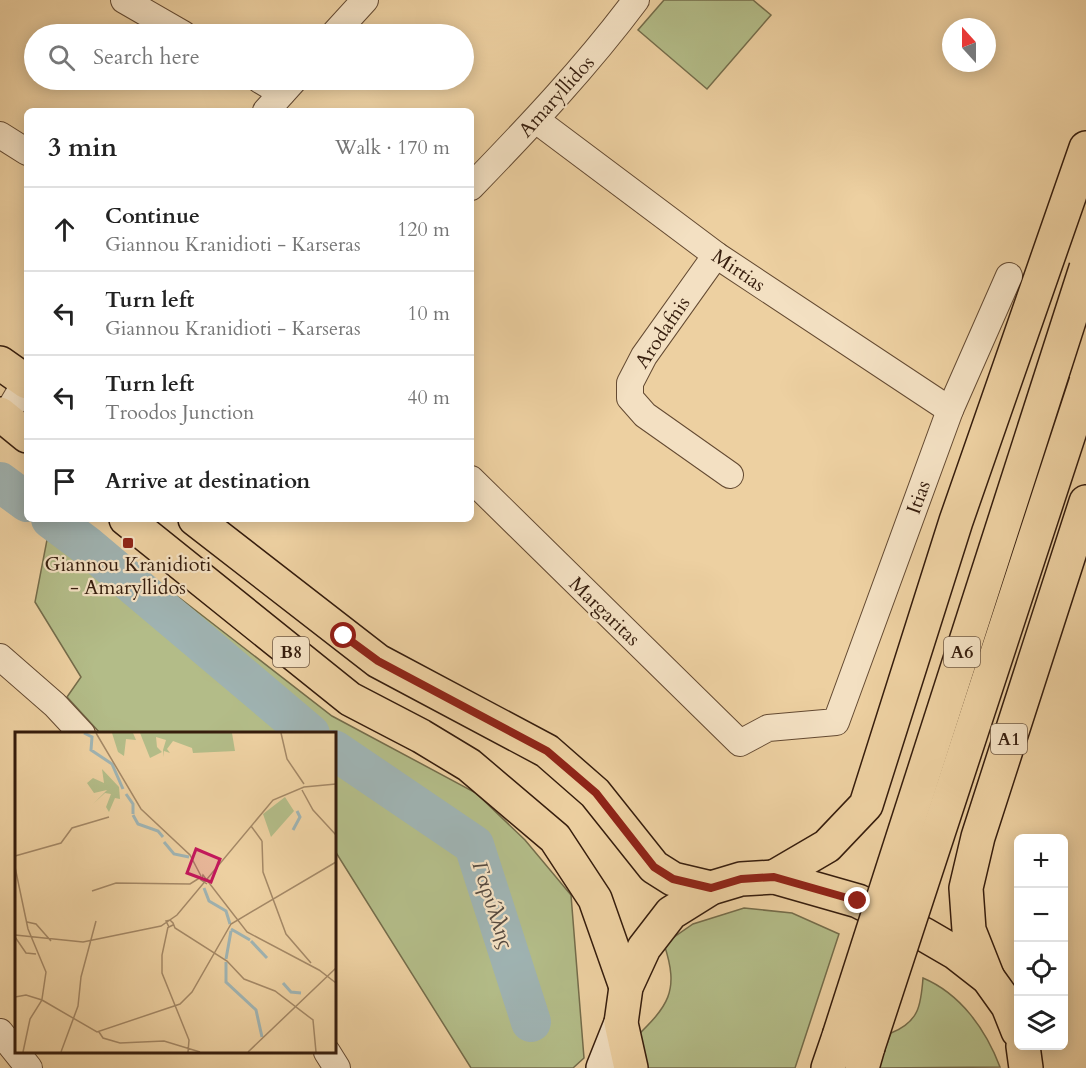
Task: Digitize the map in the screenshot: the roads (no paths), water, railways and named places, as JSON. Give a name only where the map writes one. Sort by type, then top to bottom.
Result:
[{"type":"main road","points":[[774,877],[827,846],[866,805],[956,521],[1086,148]]},
{"type":"main road","name":"A6","points":[[856,1050],[1086,268]]},
{"type":"main road","name":"A6","points":[[828,1068],[856,1050],[1086,382]]},
{"type":"main road","name":"A1","points":[[988,978],[969,930],[966,888],[978,837],[1086,502]]},
{"type":"main road","name":"B8","points":[[130,522],[350,699],[422,736],[469,765],[555,838],[595,899],[626,987]]},
{"type":"main road","name":"B8","points":[[199,522],[378,661],[547,751],[596,793],[654,867],[673,879],[711,888]]},
{"type":"main road","name":"B8","points":[[631,1068],[621,1023],[626,987],[644,948],[671,913],[711,888],[741,879],[774,877],[858,901],[956,953],[988,978],[1008,1006],[1014,1020]]},
{"type":"main road","points":[[603,1068],[621,1023]]},
{"type":"main road","points":[[1024,1050],[1026,1068]]},
{"type":"street","points":[[124,0],[166,24]]},
{"type":"street","points":[[343,24],[365,0]]},
{"type":"street","name":"Amaryllidos","points":[[474,184],[536,120],[610,35],[636,0]]},
{"type":"street","name":"Mirtias","points":[[536,120],[716,255],[950,410]]},
{"type":"street","points":[[0,135],[24,150]]},
{"type":"street","name":"Arodafnis","points":[[716,255],[644,356],[630,383],[630,398],[645,415],[730,475]]},
{"type":"street","name":"Itias","points":[[740,743],[768,728],[836,722],[950,410],[1008,276]]},
{"type":"street","points":[[10,423],[20,376]]},
{"type":"street","name":"Margaritas","points":[[474,481],[740,743]]},
{"type":"street","points":[[0,657],[55,705],[80,732]]},
{"type":"street","points":[[0,1032],[15,1046]]},
{"type":"street","points":[[328,1053],[338,1068]]},
{"type":"waterway","name":"Γαρύλλης","points":[[0,482],[24,500]]},
{"type":"waterway","name":"Γαρύλλης","points":[[55,522],[86,545],[308,732]]},
{"type":"waterway","name":"Γαρύλλης","points":[[336,751],[474,845],[531,1022]]},
{"type":"place","name":"Giannou Kranidioti - Amaryllidos","points":[[128,543]]}]
